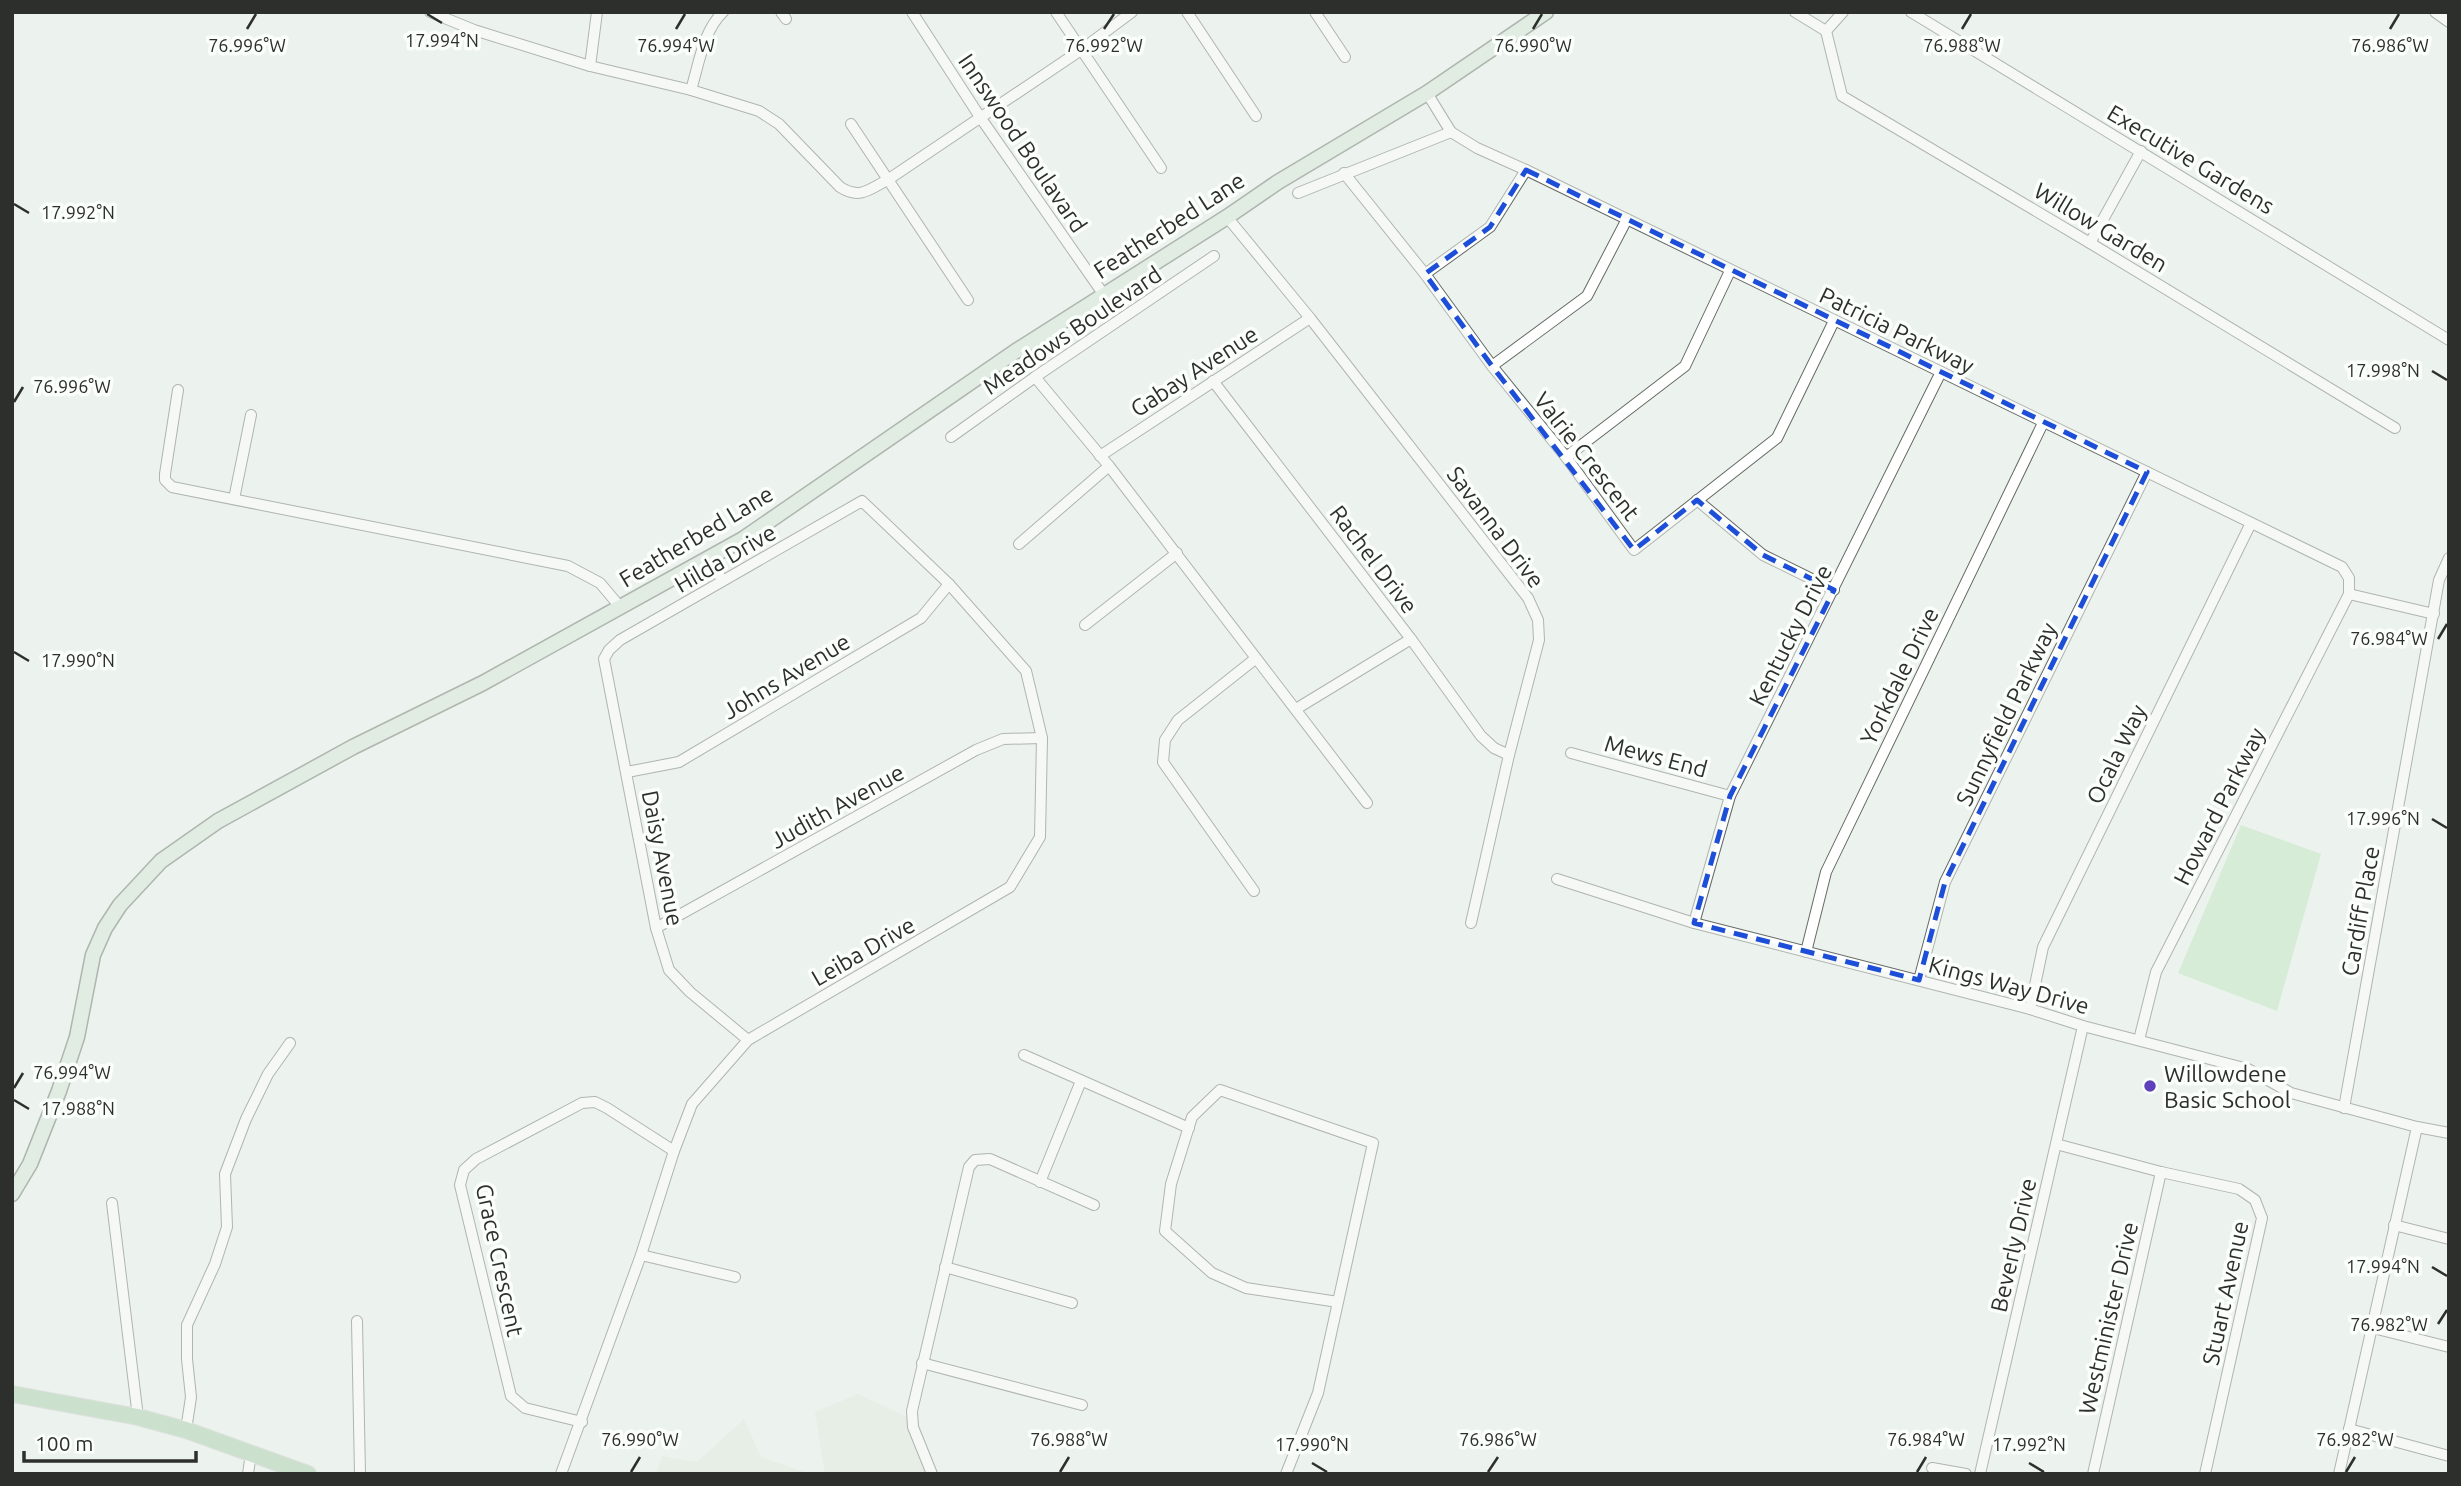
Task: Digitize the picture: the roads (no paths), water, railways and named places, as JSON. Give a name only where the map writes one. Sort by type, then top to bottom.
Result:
[{"type":"main road","name":"Featherbed Lane","points":[[12,1194],[30,1164],[59,1091],[77,1037],[93,955],[105,928],[120,905],[161,861],[237,811],[353,747],[483,683],[743,539],[1016,351],[1227,217],[1278,181],[1427,93],[1546,12]]},
{"type":"main road","points":[[12,1394],[138,1417],[186,1430],[298,1472]]},
{"type":"street","points":[[430,12],[474,30],[590,66],[691,90],[759,111],[779,124],[840,187],[851,194],[864,193],[889,179],[1081,50],[1132,12]]},
{"type":"street","points":[[590,66],[597,12]]},
{"type":"street","points":[[691,90],[709,31],[723,12]]},
{"type":"street","name":"Innswood Boulavard","points":[[912,12],[980,117],[1104,295]]},
{"type":"street","points":[[1056,12],[1161,168]]},
{"type":"street","points":[[1187,12],[1256,116]]},
{"type":"street","points":[[1315,12],[1345,57]]},
{"type":"street","points":[[1795,12],[1826,31],[1843,12]]},
{"type":"street","name":"Executive Gardens","points":[[1911,12],[2449,340]]},
{"type":"street","points":[[2435,12],[2449,22]]},
{"type":"street","name":"Willow Garden","points":[[1826,31],[1842,96],[2395,428]]},
{"type":"street","name":"Patricia Parkway","points":[[1427,93],[1451,132],[1477,148],[2342,567],[2349,578],[2349,594]]},
{"type":"street","points":[[851,124],[968,300]]},
{"type":"street","points":[[1298,193],[1451,132]]},
{"type":"street","points":[[2090,243],[2141,151]]},
{"type":"street","points":[[1425,274],[1490,227],[1526,170]]},
{"type":"street","name":"Valrie Crescent","points":[[1344,173],[1425,274],[1492,366],[1566,457],[1634,550],[1777,438],[1834,321]]},
{"type":"street","name":"Savanna Drive","points":[[1227,217],[1310,318],[1528,598],[1538,620],[1539,640],[1509,755],[1471,923]]},
{"type":"street","points":[[1492,366],[1587,296],[1627,219]]},
{"type":"street","name":"Meadows Boulevard","points":[[951,437],[1214,256]]},
{"type":"street","points":[[1566,457],[1685,366],[1730,271]]},
{"type":"street","name":"Gabay Avenue","points":[[1100,456],[1310,318]]},
{"type":"street","name":"Kentucky Drive","points":[[1694,923],[1730,796],[1941,372]]},
{"type":"street","points":[[1035,377],[1177,553],[1367,803]]},
{"type":"street","name":"Rachel Drive","points":[[1213,381],[1411,639],[1481,736],[1494,748],[1509,755]]},
{"type":"street","points":[[177,390],[165,480],[172,487],[568,566],[600,583],[621,608]]},
{"type":"street","points":[[234,499],[251,415]]},
{"type":"street","name":"Yorkdale Drive","points":[[1806,952],[1826,872],[2043,423]]},
{"type":"street","points":[[1019,544],[1109,466]]},
{"type":"street","name":"Sunnyfield Parkway","points":[[1919,980],[1945,882],[2147,472]]},
{"type":"street","points":[[1697,500],[1763,555],[1834,590]]},
{"type":"street","name":"Hilda Drive","points":[[610,650],[620,640],[862,501]]},
{"type":"street","name":"Leiba Drive","points":[[561,1474],[582,1422],[692,1104],[748,1040],[1010,887],[1041,837],[1042,738],[1026,671],[949,584],[862,501]]},
{"type":"street","name":"Ocala Way","points":[[2030,1009],[2043,947],[2251,523]]},
{"type":"street","points":[[1086,625],[1177,553]]},
{"type":"street","points":[[711,557],[722,582]]},
{"type":"street","name":"Cardiff Place","points":[[2344,1108],[2439,580],[2449,558]]},
{"type":"street","name":"Johns Avenue","points":[[627,772],[679,762],[921,618],[949,584]]},
{"type":"street","points":[[2349,594],[2434,614]]},
{"type":"street","name":"Howard Parkway","points":[[2139,1040],[2156,972],[2349,594]]},
{"type":"street","points":[[1296,709],[1411,639]]},
{"type":"street","name":"Daisy Avenue","points":[[610,650],[604,659],[606,673],[656,928],[668,970],[748,1040]]},
{"type":"street","points":[[1254,891],[1163,762],[1165,740],[1178,720],[1255,659]]},
{"type":"street","name":"Judith Avenue","points":[[656,928],[976,750],[1003,739],[1042,738]]},
{"type":"street","name":"Mews End","points":[[1571,753],[1730,796]]},
{"type":"street","name":"Kings Way Drive","points":[[1557,879],[1694,923],[2030,1009],[2083,1026],[2248,1069],[2291,1093],[2449,1133]]},
{"type":"street","name":"Beverly Drive","points":[[1980,1474],[2083,1026]]},
{"type":"street","points":[[186,1430],[191,1397],[187,1325],[215,1264],[227,1227],[225,1174],[246,1119],[268,1074],[290,1043]]},
{"type":"street","points":[[1024,1055],[1189,1128]]},
{"type":"street","points":[[1040,1182],[1081,1081]]},
{"type":"street","points":[[1286,1474],[1318,1394],[1373,1143],[1220,1090],[1192,1118],[1171,1184],[1165,1231],[1212,1273],[1246,1288],[1338,1302]]},
{"type":"street","name":"Grace Crescent","points":[[582,1422],[525,1408],[511,1396],[460,1185],[464,1170],[476,1159],[582,1103],[595,1102],[607,1108],[674,1152]]},
{"type":"street","points":[[2339,1474],[2417,1127]]},
{"type":"street","name":"Stuart Avenue","points":[[2056,1144],[2161,1172],[2239,1189],[2255,1200],[2262,1217],[2205,1474]]},
{"type":"street","points":[[932,1474],[914,1427],[912,1411],[969,1167],[975,1160],[990,1159],[1094,1205]]},
{"type":"street","name":"Westminister Drive","points":[[2093,1474],[2161,1172]]},
{"type":"street","points":[[113,1203],[138,1417]]},
{"type":"street","points":[[2394,1225],[2449,1239]]},
{"type":"street","points":[[641,1255],[736,1277]]},
{"type":"street","points":[[945,1268],[1072,1303]]},
{"type":"street","points":[[357,1321],[360,1474]]},
{"type":"street","points":[[2373,1328],[2449,1347]]},
{"type":"street","points":[[922,1363],[1082,1405]]},
{"type":"street","points":[[2349,1429],[2449,1456]]},
{"type":"street","points":[[248,1474],[251,1453]]},
{"type":"street","points":[[1932,1468],[1966,1474]]},
{"type":"place","name":"Willowdene Basic School","points":[[2150,1086]]}]
